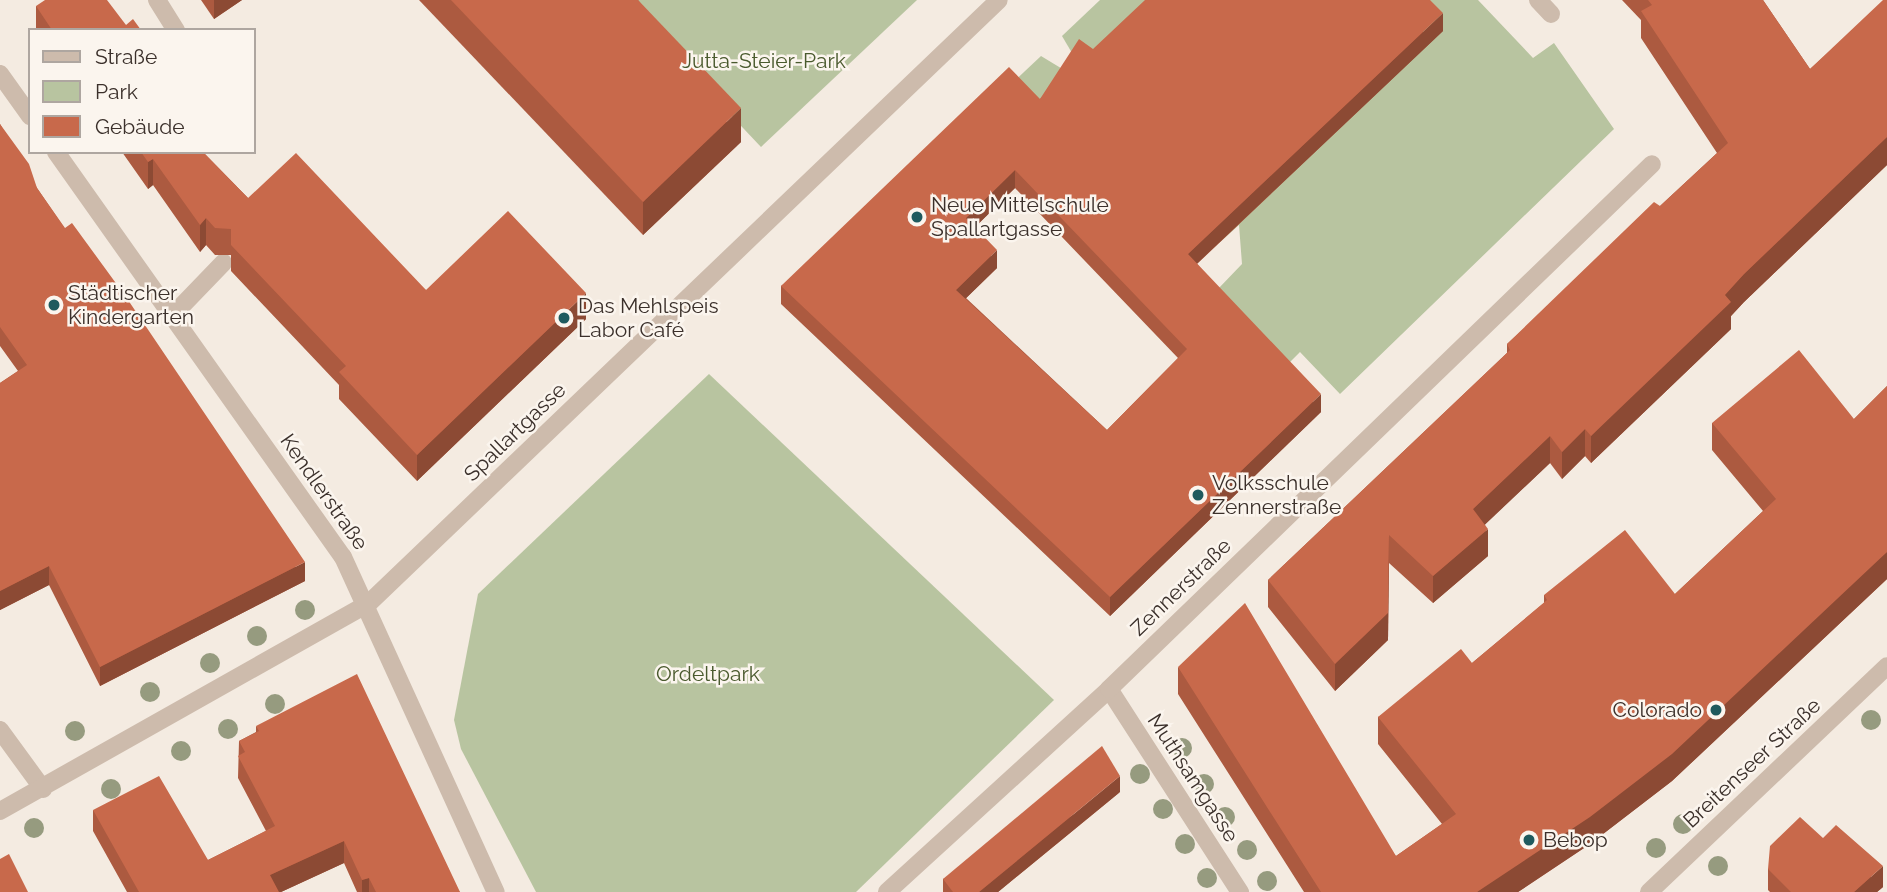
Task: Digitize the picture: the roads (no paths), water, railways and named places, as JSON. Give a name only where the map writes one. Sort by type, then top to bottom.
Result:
[{"type":"street","points":[[157,0],[175,28]]},
{"type":"street","name":"Spallartgasse","points":[[0,811],[368,604],[999,0]]},
{"type":"street","points":[[1538,0],[1551,14]]},
{"type":"street","points":[[0,74],[28,113]]},
{"type":"street","name":"Kendlerstraße","points":[[57,154],[343,557],[368,604],[496,892]]},
{"type":"street","name":"Zennerstraße","points":[[887,892],[1109,689],[1653,164]]},
{"type":"street","points":[[172,316],[223,263]]},
{"type":"street","name":"Breitenseer Straße","points":[[1649,892],[1887,666]]},
{"type":"street","name":"Muthsamgasse","points":[[1109,689],[1240,892]]},
{"type":"street","points":[[0,730],[43,789]]},
{"type":"place","name":"Neue Mittelschule Spallartgasse","points":[[917,217]]},
{"type":"place","name":"Städtischer Kindergarten","points":[[54,305]]},
{"type":"place","name":"Das Mehlspeis Labor Café","points":[[564,318]]},
{"type":"place","name":"Volksschule Zennerstraße","points":[[1198,495]]},
{"type":"place","name":"Colorado","points":[[1716,710]]},
{"type":"place","name":"Bebop","points":[[1529,840]]},
{"type":"park label","name":"Jutta-Steier-Park","points":[[764,61]]},
{"type":"park label","name":"Ordeltpark","points":[[708,674]]}]
